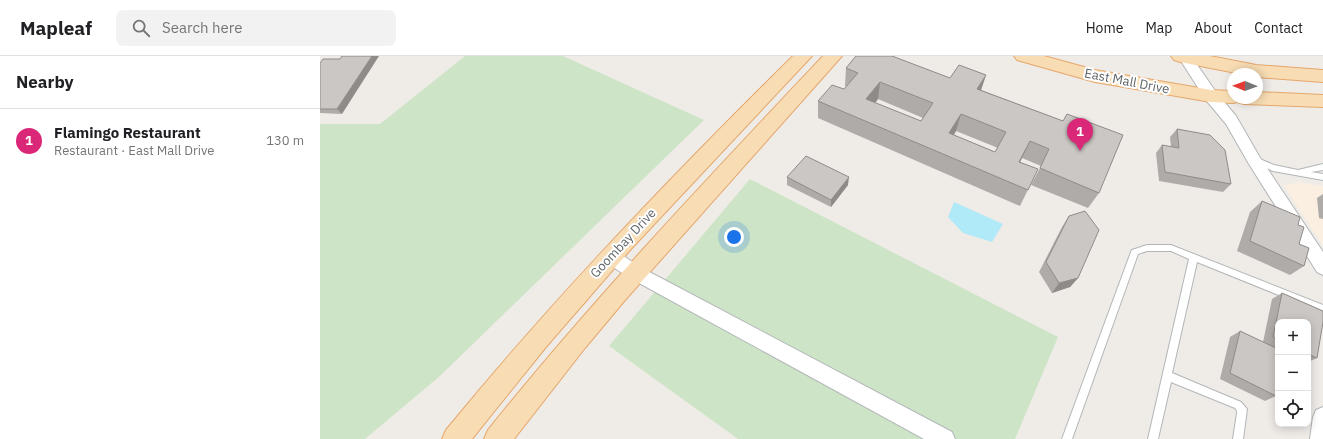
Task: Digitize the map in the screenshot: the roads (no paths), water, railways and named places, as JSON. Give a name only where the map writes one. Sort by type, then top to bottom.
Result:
[{"type":"main road","name":"Goombay Drive","points":[[455,439],[494,390],[610,256],[731,128],[803,56]]},
{"type":"main road","points":[[497,439],[519,410],[634,272],[833,56]]},
{"type":"main road","name":"East Mall Drive","points":[[1023,56],[1095,76],[1211,96],[1227,97]]},
{"type":"main road","points":[[1183,57],[1256,71],[1323,76]]},
{"type":"main road","points":[[1263,99],[1323,101]]},
{"type":"main road","points":[[731,128],[755,141]]},
{"type":"street","points":[[1183,57],[1211,96],[1231,120],[1254,160],[1323,267]]},
{"type":"street","points":[[610,256],[634,272],[945,439]]},
{"type":"street","points":[[1320,439],[1323,417]]},
{"type":"lane","points":[[1254,160],[1273,168],[1323,177]]},
{"type":"lane","points":[[1296,172],[1323,167]]},
{"type":"lane","points":[[1067,439],[1135,252],[1147,248],[1171,248],[1323,309]]},
{"type":"lane","points":[[1153,439],[1194,257]]},
{"type":"lane","points":[[1168,376],[1238,405],[1242,409],[1238,439]]},
{"type":"water","points":[[954,202],[1003,224],[992,242],[963,233],[948,217]]},
{"type":"place","name":"Flamingo Restaurant","points":[[1080,151]]}]
